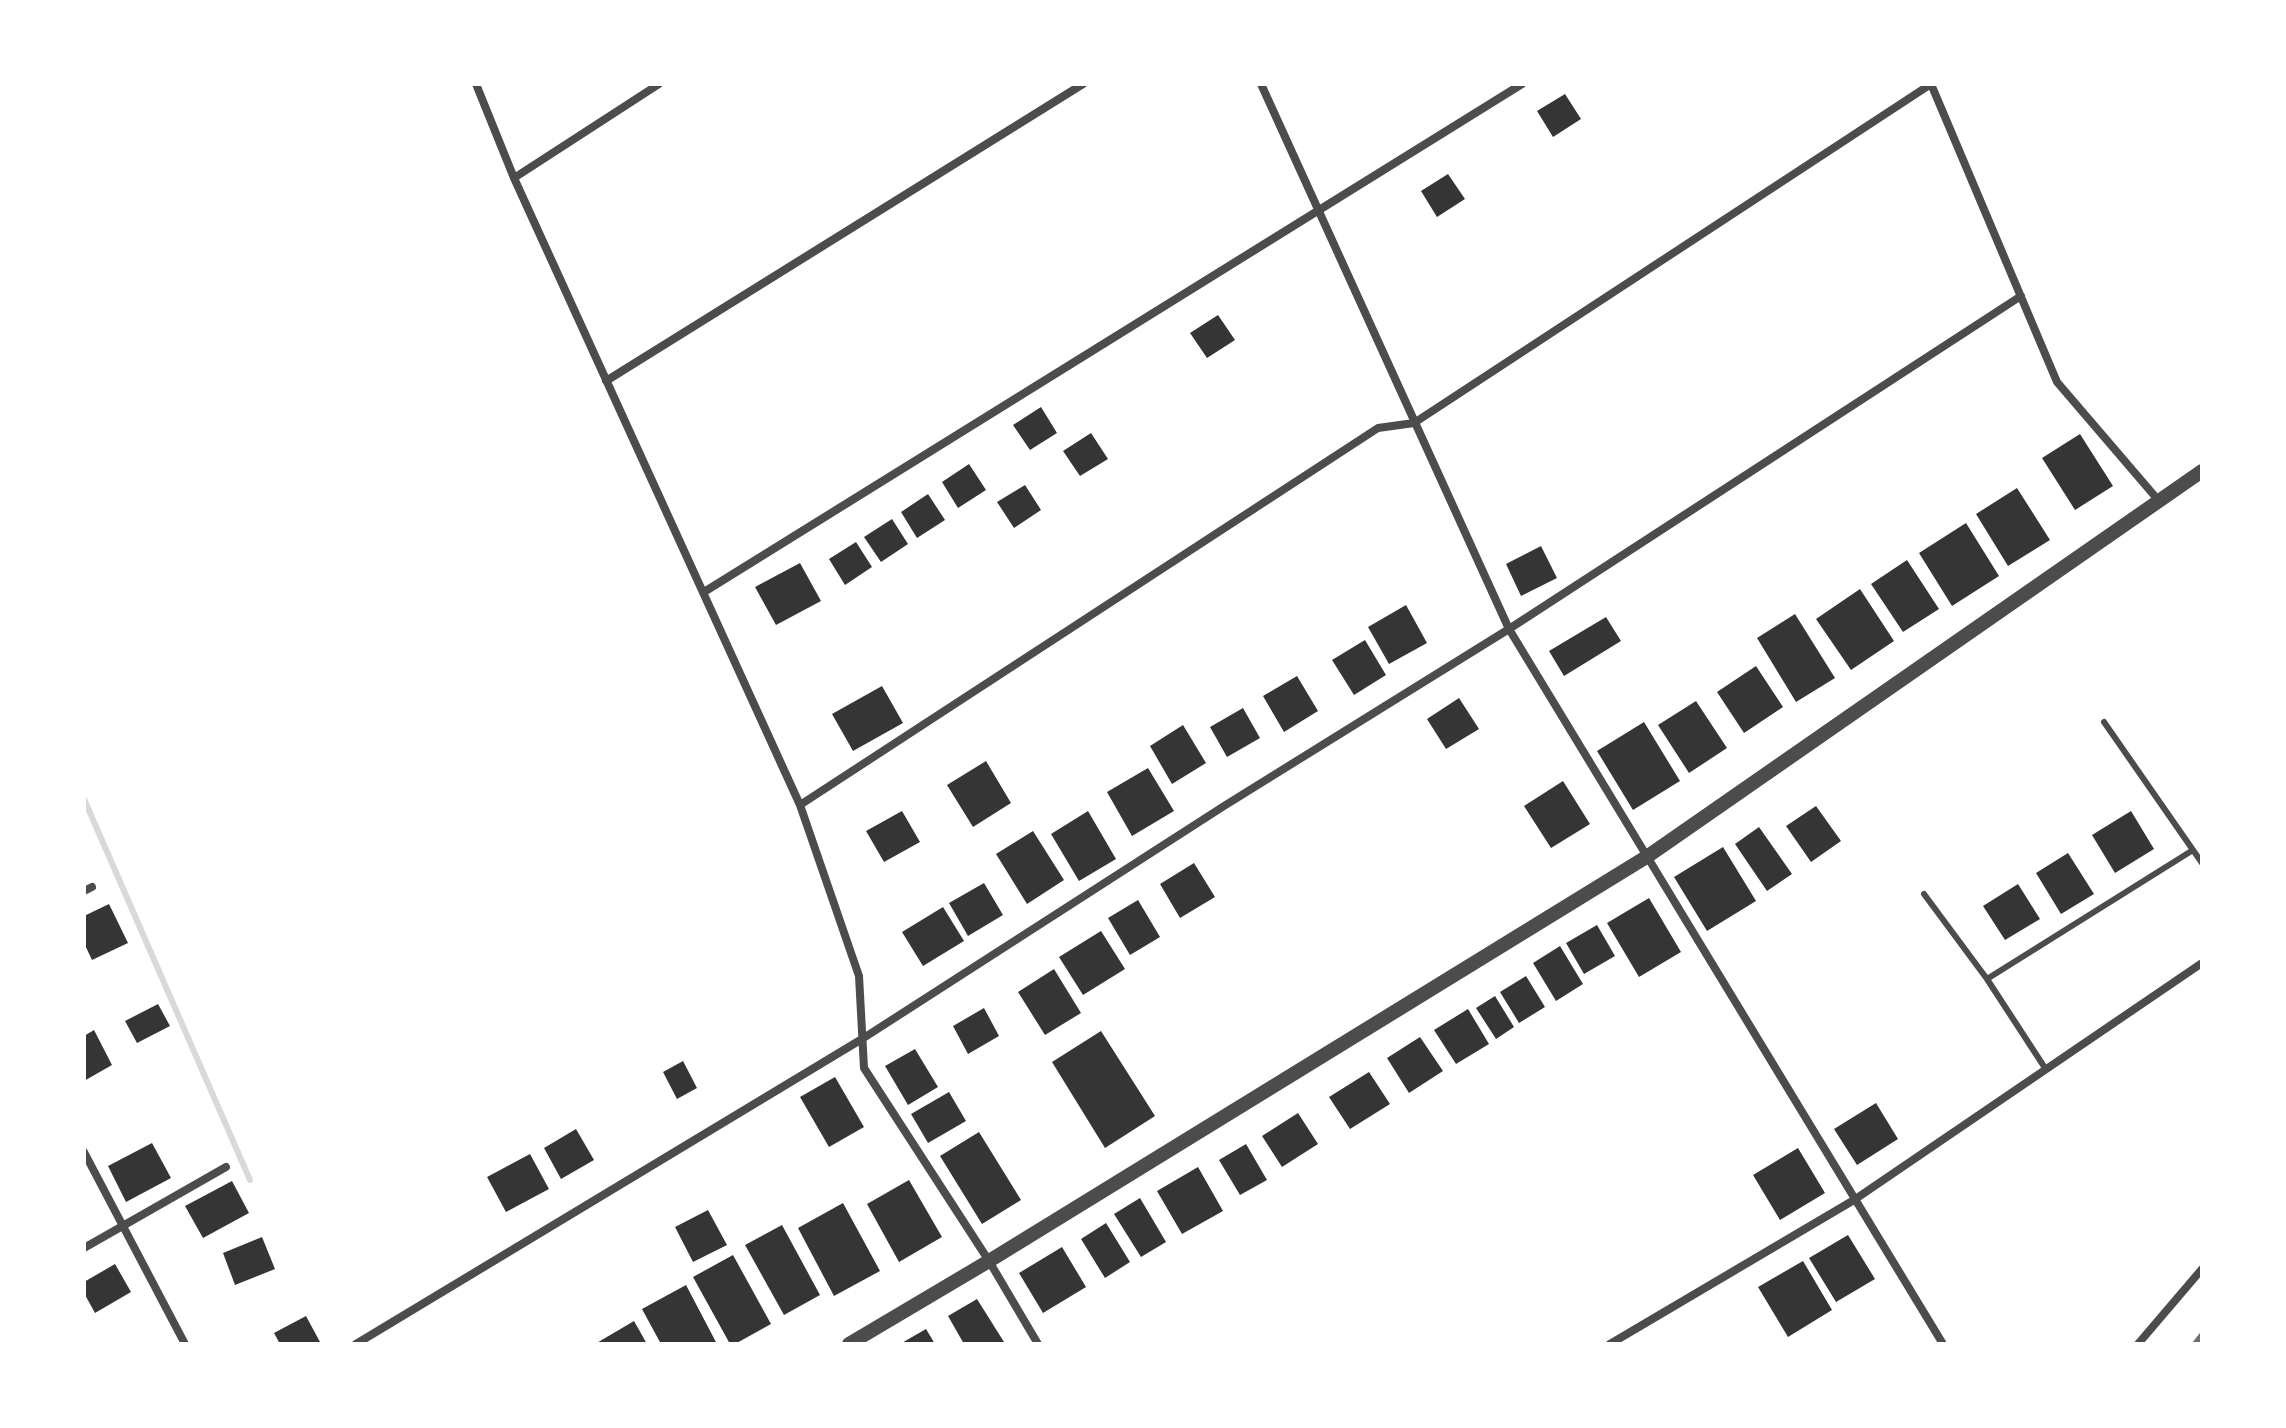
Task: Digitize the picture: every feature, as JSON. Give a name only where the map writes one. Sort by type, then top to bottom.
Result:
[{"type":"street","points":[[476,84],[514,178],[800,805],[859,976],[864,1068],[989,1261],[1038,1344]]},
{"type":"street","points":[[514,178],[659,84]]},
{"type":"street","points":[[606,381],[1083,84]]},
{"type":"street","points":[[1261,84],[1509,629],[1943,1344]]},
{"type":"street","points":[[704,592],[1522,84]]},
{"type":"street","points":[[800,805],[1378,428],[1414,423],[1931,84],[2057,382],[2159,501]]},
{"type":"street","points":[[356,1344],[862,1039],[1224,806],[1509,629],[2021,296]]},
{"type":"street","points":[[849,1344],[1648,856],[2202,471]]},
{"type":"street","points":[[1610,1344],[1854,1200],[2202,963]]},
{"type":"street","points":[[84,1152],[185,1344]]},
{"type":"street","points":[[84,1248],[226,1167]]},
{"type":"street","points":[[2138,1344],[2202,1269]]},
{"type":"lane","points":[[2104,722],[2202,863]]},
{"type":"lane","points":[[1987,979],[2193,850]]},
{"type":"lane","points":[[1924,894],[1987,979],[2045,1068]]},
{"type":"building","points":[[1565,94],[1581,119],[1553,137],[1537,111]]},
{"type":"building","points":[[1448,174],[1465,199],[1437,217],[1421,191]]},
{"type":"building","points":[[1218,315],[1235,340],[1207,358],[1190,333]]},
{"type":"building","points":[[1041,407],[1057,433],[1030,450],[1013,425]]},
{"type":"building","points":[[1091,433],[1108,459],[1080,476],[1063,451]]},
{"type":"building","points":[[2080,434],[2113,486],[2075,510],[2042,458]]},
{"type":"building","points":[[969,464],[986,490],[958,508],[942,482]]},
{"type":"building","points":[[1025,485],[1041,510],[1014,528],[997,502]]},
{"type":"building","points":[[2017,488],[2050,540],[2008,566],[1976,514]]},
{"type":"building","points":[[928,494],[945,520],[917,538],[901,512]]},
{"type":"building","points":[[892,519],[908,544],[881,562],[864,537]]},
{"type":"building","points":[[1966,523],[1999,576],[1952,606],[1919,553]]},
{"type":"building","points":[[856,542],[872,567],[845,585],[829,559]]},
{"type":"building","points":[[1541,546],[1557,578],[1521,596],[1506,564]]},
{"type":"building","points":[[1907,560],[1939,609],[1903,632],[1871,584]]},
{"type":"building","points":[[800,563],[821,601],[776,625],[755,587]]},
{"type":"building","points":[[1860,589],[1894,641],[1851,670],[1816,619]]},
{"type":"building","points":[[1406,605],[1427,643],[1389,664],[1368,627]]},
{"type":"building","points":[[1795,614],[1835,678],[1796,702],[1757,638]]},
{"type":"building","points":[[1606,617],[1621,641],[1564,676],[1549,651]]},
{"type":"building","points":[[1365,640],[1386,675],[1354,695],[1332,660]]},
{"type":"building","points":[[1756,666],[1783,707],[1744,733],[1717,692]]},
{"type":"building","points":[[1297,676],[1318,711],[1284,732],[1263,696]]},
{"type":"building","points":[[882,686],[903,723],[853,751],[832,714]]},
{"type":"building","points":[[1459,698],[1479,729],[1446,749],[1427,719]]},
{"type":"building","points":[[1696,701],[1727,748],[1689,773],[1658,725]]},
{"type":"building","points":[[1243,708],[1260,738],[1227,757],[1210,727]]},
{"type":"building","points":[[1644,722],[1680,781],[1633,810],[1597,751]]},
{"type":"building","points":[[1183,725],[1206,763],[1172,784],[1150,746]]},
{"type":"building","points":[[986,761],[1011,803],[973,827],[947,785]]},
{"type":"building","points":[[1148,768],[1174,811],[1132,836],[1107,792]]},
{"type":"building","points":[[1563,781],[1590,824],[1551,848],[1524,806]]},
{"type":"building","points":[[1816,806],[1841,841],[1811,862],[1786,826]]},
{"type":"building","points":[[902,811],[920,842],[884,862],[866,831]]},
{"type":"building","points":[[1088,811],[1116,859],[1079,881],[1051,834]]},
{"type":"building","points":[[2131,811],[2154,849],[2115,873],[2092,835]]},
{"type":"building","points":[[1759,827],[1792,874],[1767,891],[1735,844]]},
{"type":"building","points":[[1033,831],[1064,880],[1027,904],[996,854]]},
{"type":"building","points":[[1723,847],[1756,901],[1707,931],[1674,877]]},
{"type":"building","points":[[2068,853],[2094,894],[2061,914],[2036,873]]},
{"type":"building","points":[[1194,863],[1215,897],[1180,918],[1160,884]]},
{"type":"building","points":[[984,883],[1003,915],[968,936],[949,903]]},
{"type":"building","points":[[2018,884],[2040,919],[2005,940],[1983,906]]},
{"type":"building","points":[[1649,898],[1681,952],[1639,977],[1607,923]]},
{"type":"building","points":[[1138,900],[1160,937],[1130,955],[1108,918]]},
{"type":"building","points":[[109,904],[128,943],[92,960],[84,943],[84,916]]},
{"type":"building","points":[[943,907],[964,941],[923,966],[902,932]]},
{"type":"building","points":[[1597,925],[1615,956],[1584,974],[1566,943]]},
{"type":"building","points":[[1101,931],[1125,969],[1083,995],[1059,957]]},
{"type":"building","points":[[1560,946],[1583,984],[1556,1001],[1533,963]]},
{"type":"building","points":[[1054,969],[1081,1013],[1045,1035],[1018,992]]},
{"type":"building","points":[[1526,976],[1545,1007],[1519,1023],[1500,992]]},
{"type":"building","points":[[1495,996],[1514,1027],[1496,1039],[1476,1008]]},
{"type":"building","points":[[158,1004],[170,1026],[137,1043],[125,1021]]},
{"type":"building","points":[[984,1008],[999,1036],[968,1054],[953,1026]]},
{"type":"building","points":[[1468,1009],[1489,1044],[1456,1064],[1434,1030]]},
{"type":"building","points":[[94,1030],[112,1065],[84,1081],[84,1036]]},
{"type":"building","points":[[1101,1031],[1155,1116],[1105,1148],[1052,1062]]},
{"type":"building","points":[[1420,1037],[1443,1071],[1409,1093],[1387,1058]]},
{"type":"building","points":[[915,1049],[938,1087],[908,1105],[885,1066]]},
{"type":"building","points":[[683,1061],[697,1088],[677,1099],[663,1072]]},
{"type":"building","points":[[1369,1072],[1390,1104],[1350,1129],[1329,1097]]},
{"type":"building","points":[[835,1077],[864,1127],[829,1147],[800,1097]]},
{"type":"building","points":[[949,1092],[966,1121],[928,1143],[911,1114]]},
{"type":"building","points":[[1876,1103],[1898,1139],[1857,1165],[1834,1129]]},
{"type":"building","points":[[1298,1113],[1318,1144],[1282,1167],[1262,1136]]},
{"type":"building","points":[[576,1129],[594,1160],[561,1179],[544,1148]]},
{"type":"building","points":[[979,1132],[1021,1200],[982,1224],[940,1156]]},
{"type":"building","points":[[152,1143],[171,1178],[126,1202],[108,1166]]},
{"type":"building","points":[[1246,1144],[1267,1180],[1240,1195],[1219,1160]]},
{"type":"building","points":[[1798,1148],[1825,1193],[1780,1220],[1753,1175]]},
{"type":"building","points":[[530,1154],[549,1189],[506,1212],[487,1177]]},
{"type":"building","points":[[1198,1167],[1223,1211],[1182,1234],[1157,1191]]},
{"type":"building","points":[[909,1180],[942,1237],[899,1262],[867,1204]]},
{"type":"building","points":[[232,1181],[249,1213],[203,1238],[185,1206]]},
{"type":"building","points":[[1140,1198],[1166,1242],[1141,1257],[1114,1214]]},
{"type":"building","points":[[843,1203],[880,1271],[834,1296],[798,1228]]},
{"type":"building","points":[[708,1210],[727,1245],[693,1262],[675,1227]]},
{"type":"building","points":[[1106,1223],[1130,1262],[1105,1278],[1081,1239]]},
{"type":"building","points":[[782,1225],[820,1295],[784,1315],[745,1245]]},
{"type":"building","points":[[1848,1235],[1875,1279],[1836,1302],[1809,1258]]},
{"type":"building","points":[[262,1237],[275,1269],[235,1285],[223,1253]]},
{"type":"building","points":[[1062,1247],[1086,1287],[1043,1313],[1019,1273]]},
{"type":"building","points":[[733,1255],[771,1324],[730,1344],[693,1277]]},
{"type":"building","points":[[1803,1261],[1832,1310],[1788,1337],[1758,1287]]},
{"type":"building","points":[[115,1264],[131,1292],[95,1313],[84,1293],[84,1282]]},
{"type":"building","points":[[686,1285],[717,1344],[661,1344],[642,1309]]},
{"type":"building","points":[[977,1299],[1004,1342],[1001,1344],[964,1344],[948,1316]]},
{"type":"building","points":[[306,1316],[320,1342],[280,1344],[274,1333]]},
{"type":"building","points":[[634,1321],[647,1344],[595,1344]]},
{"type":"building","points":[[926,1329],[935,1344],[900,1344]]},
{"type":"waterway","points":[[84,799],[250,1180]]},
{"type":"railway","points":[[2195,1344],[2202,1335]]}]
